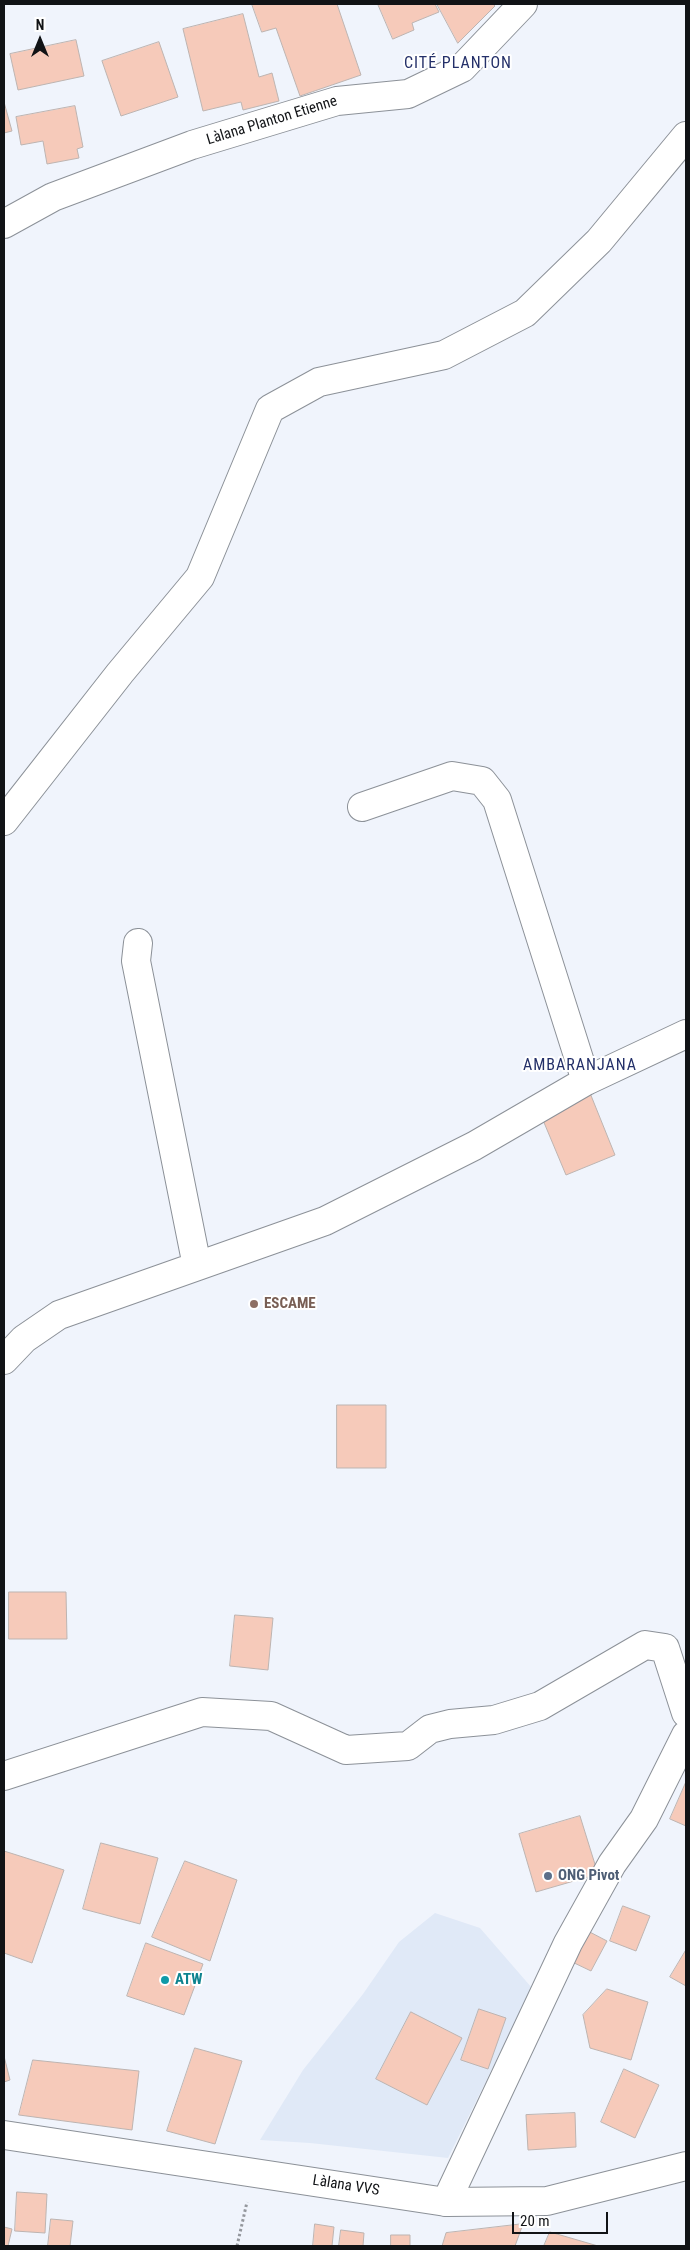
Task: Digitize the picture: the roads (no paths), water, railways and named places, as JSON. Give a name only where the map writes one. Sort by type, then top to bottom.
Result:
[{"type":"street","name":"Làlana Planton Etienne","points":[[4,224],[53,197],[192,145],[337,100],[408,94],[462,68],[522,4]]},
{"type":"street","points":[[4,821],[120,673],[200,577],[270,409],[319,382],[444,355],[525,313],[599,241],[686,136]]},
{"type":"street","points":[[362,807],[452,776],[482,781],[498,800],[586,1081]]},
{"type":"street","points":[[138,943],[136,961],[197,1266]]},
{"type":"street","points":[[4,1360],[24,1339],[59,1315],[325,1221],[474,1146],[586,1081],[686,1034]]},
{"type":"street","points":[[4,1776],[202,1712],[271,1716],[346,1750],[408,1746],[430,1730],[450,1724],[494,1720],[540,1706],[645,1645],[665,1648],[686,1714]]},
{"type":"street","points":[[446,2202],[568,1943],[612,1864],[644,1819],[684,1747]]},
{"type":"street","name":"Làlana VVS","points":[[4,2135],[446,2202],[547,2201],[686,2166]]},
{"type":"place","name":"ESCAME","points":[[254,1304]]},
{"type":"place","name":"ONG Pivot","points":[[548,1876]]},
{"type":"place","name":"ATW","points":[[165,1980]]},
{"type":"district","name":"CITÉ PLANTON","points":[[458,64]]},
{"type":"district","name":"AMBARANJANA","points":[[580,1066]]}]
